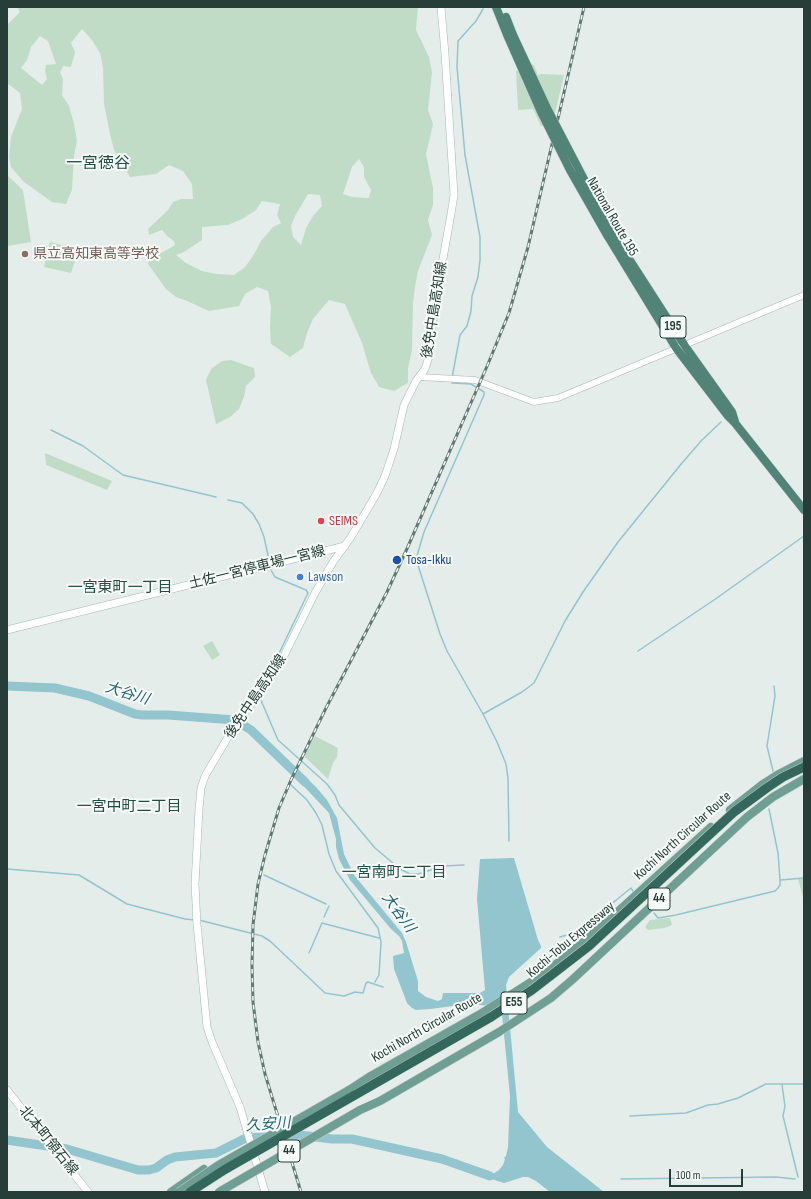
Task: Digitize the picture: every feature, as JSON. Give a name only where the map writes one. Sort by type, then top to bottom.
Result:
[{"type":"highway","name":"National Route 195","points":[[496,7],[609,233],[676,348],[728,416],[804,510]]},
{"type":"highway","name":"National Route 195","points":[[502,7],[511,36]]},
{"type":"highway","name":"National Route 195","points":[[609,233],[685,346],[732,412],[735,423]]},
{"type":"highway","name":"Kochi-Tobu Expressway","points":[[190,1192],[230,1167],[491,1017],[532,990],[589,946],[734,812],[768,786],[804,767]]},
{"type":"main road","name":"後免中島高知線","points":[[265,1192],[240,1107],[207,1027],[195,884],[201,788],[205,776],[235,724],[279,666],[315,593],[333,562],[351,537],[378,493],[394,449],[404,405],[409,394],[425,369],[429,357],[434,309],[454,195],[441,7]]},
{"type":"main road","name":"土佐一宮停車場一宮線","points":[[7,630],[344,546]]},
{"type":"main road","name":"Kochi North Circular Route","points":[[179,1192],[217,1166],[348,1088],[482,1013],[539,977],[564,958],[632,900],[701,836],[749,795],[777,775],[804,761]]},
{"type":"main road","name":"Kochi North Circular Route","points":[[219,1192],[499,1032],[551,998],[747,817],[773,797],[804,779]]},
{"type":"main road","points":[[171,1192],[192,1176],[348,1088]]},
{"type":"main road","name":"北本町領石線","points":[[7,1090],[88,1192]]},
{"type":"main road","name":"44","points":[[225,1192],[361,1112]]},
{"type":"street","points":[[420,377],[475,380],[534,402],[548,401],[570,394],[804,295]]},
{"type":"green space","points":[[17,7],[418,7],[416,30],[429,57],[432,72],[428,110],[433,124],[426,154],[433,188],[433,205],[428,220],[432,235],[418,271],[415,287],[413,302],[412,350],[408,368],[408,383],[394,391],[379,387],[371,373],[362,343],[345,304],[329,300],[313,319],[303,348],[290,357],[271,344],[271,307],[268,291],[257,287],[245,294],[239,306],[209,311],[176,297],[166,289],[148,264],[150,255],[163,252],[170,248],[175,245],[174,241],[162,230],[149,235],[148,229],[168,210],[173,202],[181,199],[193,199],[192,184],[183,171],[169,165],[156,174],[130,177],[114,150],[110,134],[104,104],[103,68],[100,53],[92,40],[82,29],[71,43],[75,52],[71,67],[63,66],[60,72],[63,79],[62,95],[69,106],[77,141],[74,156],[72,190],[66,204],[52,202],[24,182],[11,167],[9,157],[11,137],[22,109],[20,93],[7,83],[7,25],[20,12]],"holes":[[[40,36],[48,41],[56,64],[46,65],[45,71],[47,79],[42,85],[21,68],[27,60],[31,47]],[[359,159],[364,167],[364,177],[371,190],[369,198],[352,197],[343,194],[352,167]],[[308,194],[320,195],[322,206],[313,216],[306,228],[301,245],[293,237],[291,226]],[[262,201],[280,204],[277,215],[281,223],[273,227],[261,241],[245,267],[234,275],[216,274],[202,271],[186,263],[176,255],[184,252],[202,240],[202,227],[228,225],[242,219],[256,210]]]},
{"type":"green space","points":[[532,64],[534,65],[538,75],[564,75],[552,126],[541,126],[533,109],[518,110],[516,71]]},
{"type":"green space","points":[[7,175],[23,190],[31,242],[7,246]]},
{"type":"green space","points":[[50,242],[79,249],[71,273],[44,267]]},
{"type":"green space","points":[[231,360],[254,368],[255,377],[246,386],[244,397],[239,409],[230,417],[216,424],[206,380],[211,369],[222,361]]},
{"type":"green space","points":[[45,453],[112,481],[107,490],[46,465]]},
{"type":"green space","points":[[212,641],[220,655],[212,660],[203,646]]},
{"type":"green space","points":[[315,736],[338,748],[337,757],[333,763],[328,779],[305,757],[305,752]]},
{"type":"green space","points":[[798,879],[804,879],[804,901]]},
{"type":"green space","points":[[670,918],[672,925],[664,928],[648,930],[645,927],[650,920]]},
{"type":"water","points":[[298,770],[327,800],[337,818],[344,854],[354,875],[402,933],[418,981],[418,991],[426,997],[438,1001],[442,999],[443,993],[480,993],[485,990],[477,899],[480,859],[514,858],[541,946],[541,948],[509,977],[506,985],[518,1112],[547,1147],[604,1192],[550,1192],[536,1181],[528,1177],[523,1177],[504,1183],[479,1175],[480,1171],[493,1174],[499,1170],[503,1165],[508,1147],[510,1096],[502,1014],[496,1007],[481,1005],[461,1005],[416,1010],[407,1003],[394,969],[393,956],[404,953],[402,941],[350,880],[339,859],[336,839],[329,813],[295,777]]},
{"type":"waterway","points":[[452,378],[460,335],[467,326],[471,311],[472,296],[478,277],[480,260],[480,237],[465,155],[457,67],[458,41],[476,21],[483,9]]},
{"type":"waterway","points":[[452,382],[471,384],[484,392],[484,395],[424,532],[416,559],[440,634],[447,651],[483,714],[506,764],[508,778],[509,841]]},
{"type":"waterway","points":[[483,714],[522,692],[534,683],[565,621],[583,592],[618,542],[682,463],[702,440],[721,422]]},
{"type":"waterway","points":[[51,430],[83,446],[123,475],[216,497]]},
{"type":"waterway","points":[[228,500],[242,503],[253,514],[264,537],[269,560]]},
{"type":"waterway","points":[[638,651],[714,600],[804,536]]},
{"type":"waterway","points":[[258,688],[257,686],[272,668],[308,593],[306,590],[275,577],[271,570]]},
{"type":"waterway","name":"大谷川","points":[[7,686],[55,688],[89,696],[135,714],[235,720],[251,730],[305,782]]},
{"type":"waterway","points":[[773,771],[767,746],[775,696],[774,686]]},
{"type":"waterway","points":[[260,698],[278,740],[327,784],[335,795],[339,805],[375,848],[400,869],[410,874],[418,874],[444,866],[464,865]]},
{"type":"waterway","points":[[291,785],[307,800],[316,813],[322,825],[329,854],[336,871],[378,928],[381,942],[379,975],[375,982]]},
{"type":"waterway","points":[[769,809],[778,853],[780,880]]},
{"type":"waterway","points":[[7,869],[79,875],[127,904],[185,919],[195,920]]},
{"type":"waterway","points":[[264,875],[326,904]]},
{"type":"waterway","points":[[654,913],[658,918],[676,915],[775,891],[780,885],[780,880],[804,878]]},
{"type":"waterway","points":[[560,937],[577,932],[631,888],[633,891]]},
{"type":"waterway","points":[[324,917],[329,906]]},
{"type":"waterway","points":[[199,920],[262,936],[270,941],[325,993],[344,996],[355,992],[363,993],[366,983],[368,982],[383,987]]},
{"type":"waterway","points":[[309,953],[322,923],[379,938]]},
{"type":"waterway","points":[[630,1116],[686,1113],[708,1105],[718,1104],[738,1098],[766,1084],[804,1084]]},
{"type":"waterway","points":[[782,1085],[785,1106],[783,1116],[798,1177]]},
{"type":"waterway","name":"久安川","points":[[7,1140],[67,1149],[138,1170],[149,1170],[156,1168],[167,1160],[175,1157],[216,1153],[246,1138],[300,1135],[332,1139],[352,1139],[442,1159],[490,1176]]},
{"type":"waterway","points":[[621,1179],[776,1177],[795,1179]]},
{"type":"railway","points":[[301,1192],[265,1074],[258,1042],[253,1002],[252,965],[253,925],[258,884],[279,808],[291,780],[326,708],[387,592],[509,313],[528,247],[584,7]]},
{"type":"place","name":"県立高知東高等学校","points":[[25,254]]},
{"type":"place","name":"SEIMS","points":[[321,521]]},
{"type":"place","name":"Tosa-Ikku","points":[[397,560]]},
{"type":"place","name":"Lawson","points":[[300,577]]},
{"type":"district","name":"一宮徳谷","points":[[98,164]]},
{"type":"district","name":"一宮東町一丁目","points":[[120,588]]},
{"type":"district","name":"一宮中町二丁目","points":[[129,807]]},
{"type":"district","name":"一宮南町二丁目","points":[[394,873]]}]
